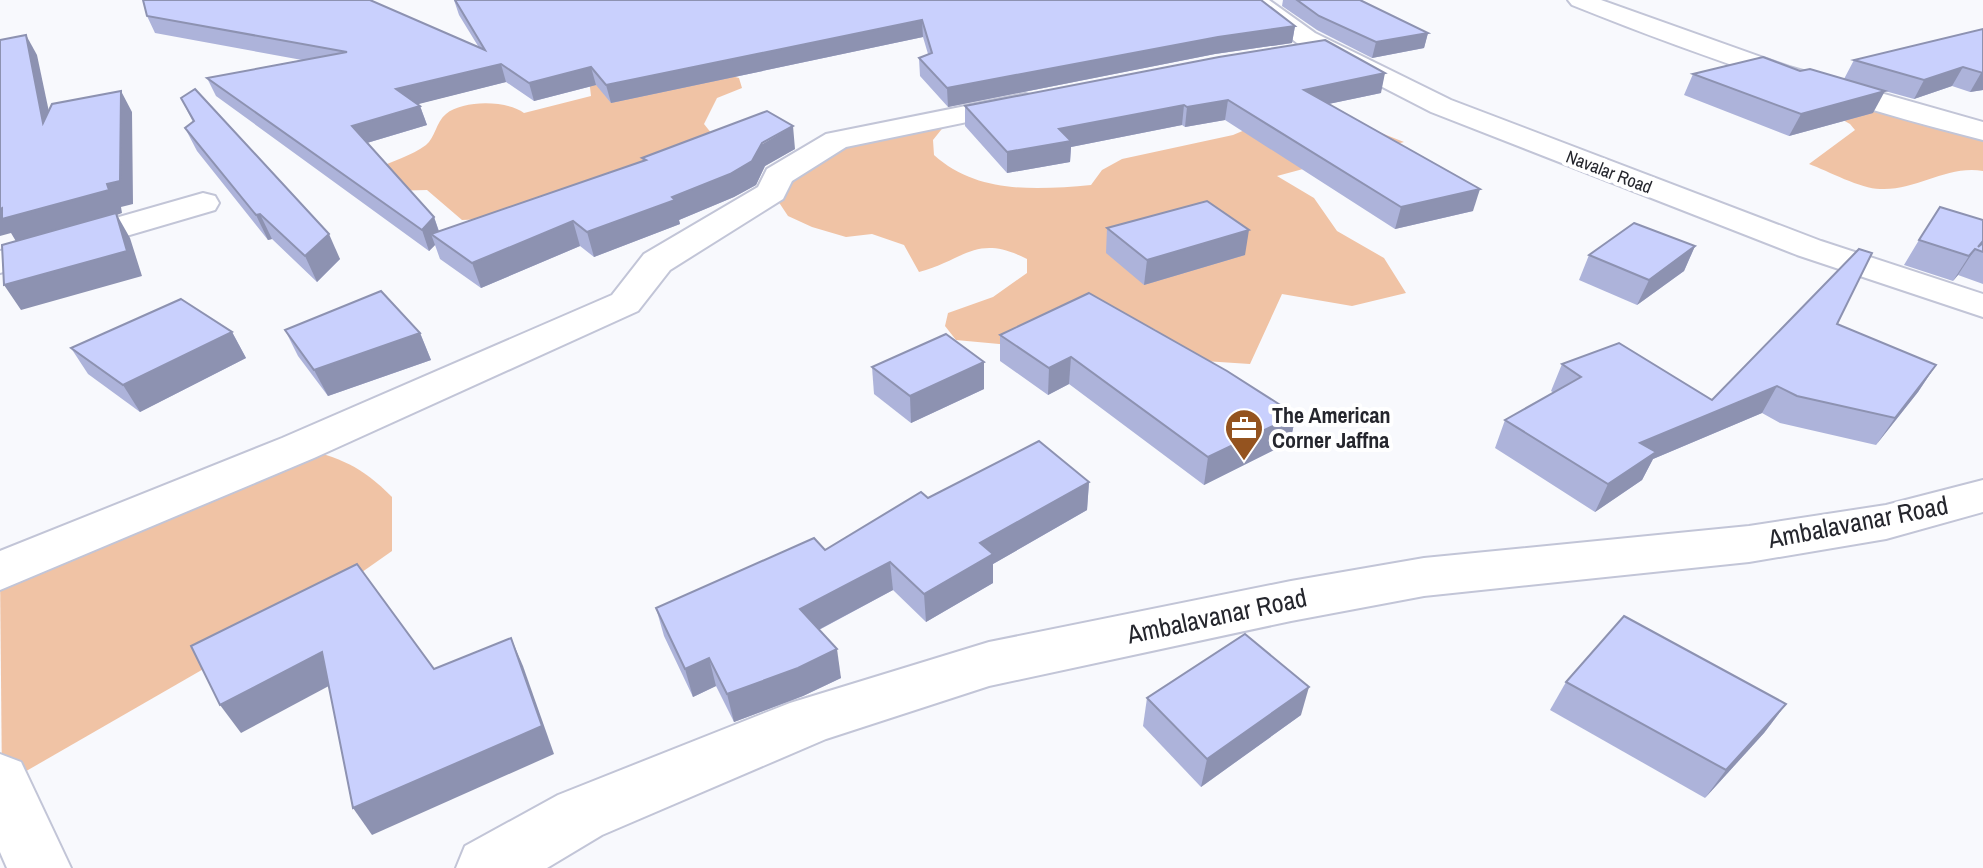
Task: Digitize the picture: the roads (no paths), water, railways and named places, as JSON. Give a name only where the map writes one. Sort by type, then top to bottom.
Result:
[{"type":"street","name":"Navalar Road","points":[[1254,0],[1306,38],[1441,106],[1809,248],[1983,306]]},
{"type":"street","points":[[1580,0],[1779,73],[1888,107],[1983,131]]},
{"type":"street","points":[[1269,56],[1329,48]]},
{"type":"street","points":[[0,571],[298,448],[625,303],[657,262],[772,192],[778,176],[837,140],[1052,97]]},
{"type":"street","points":[[0,262],[203,203]]},
{"type":"street","name":"Ambalavanar Road","points":[[488,868],[580,815],[810,720],[989,664],[1291,601],[1424,577],[1749,544],[1886,522],[1983,496]]},
{"type":"street","points":[[0,781],[39,868]]},
{"type":"place","name":"The American Corner Jaffna","points":[[1244,462]]}]
